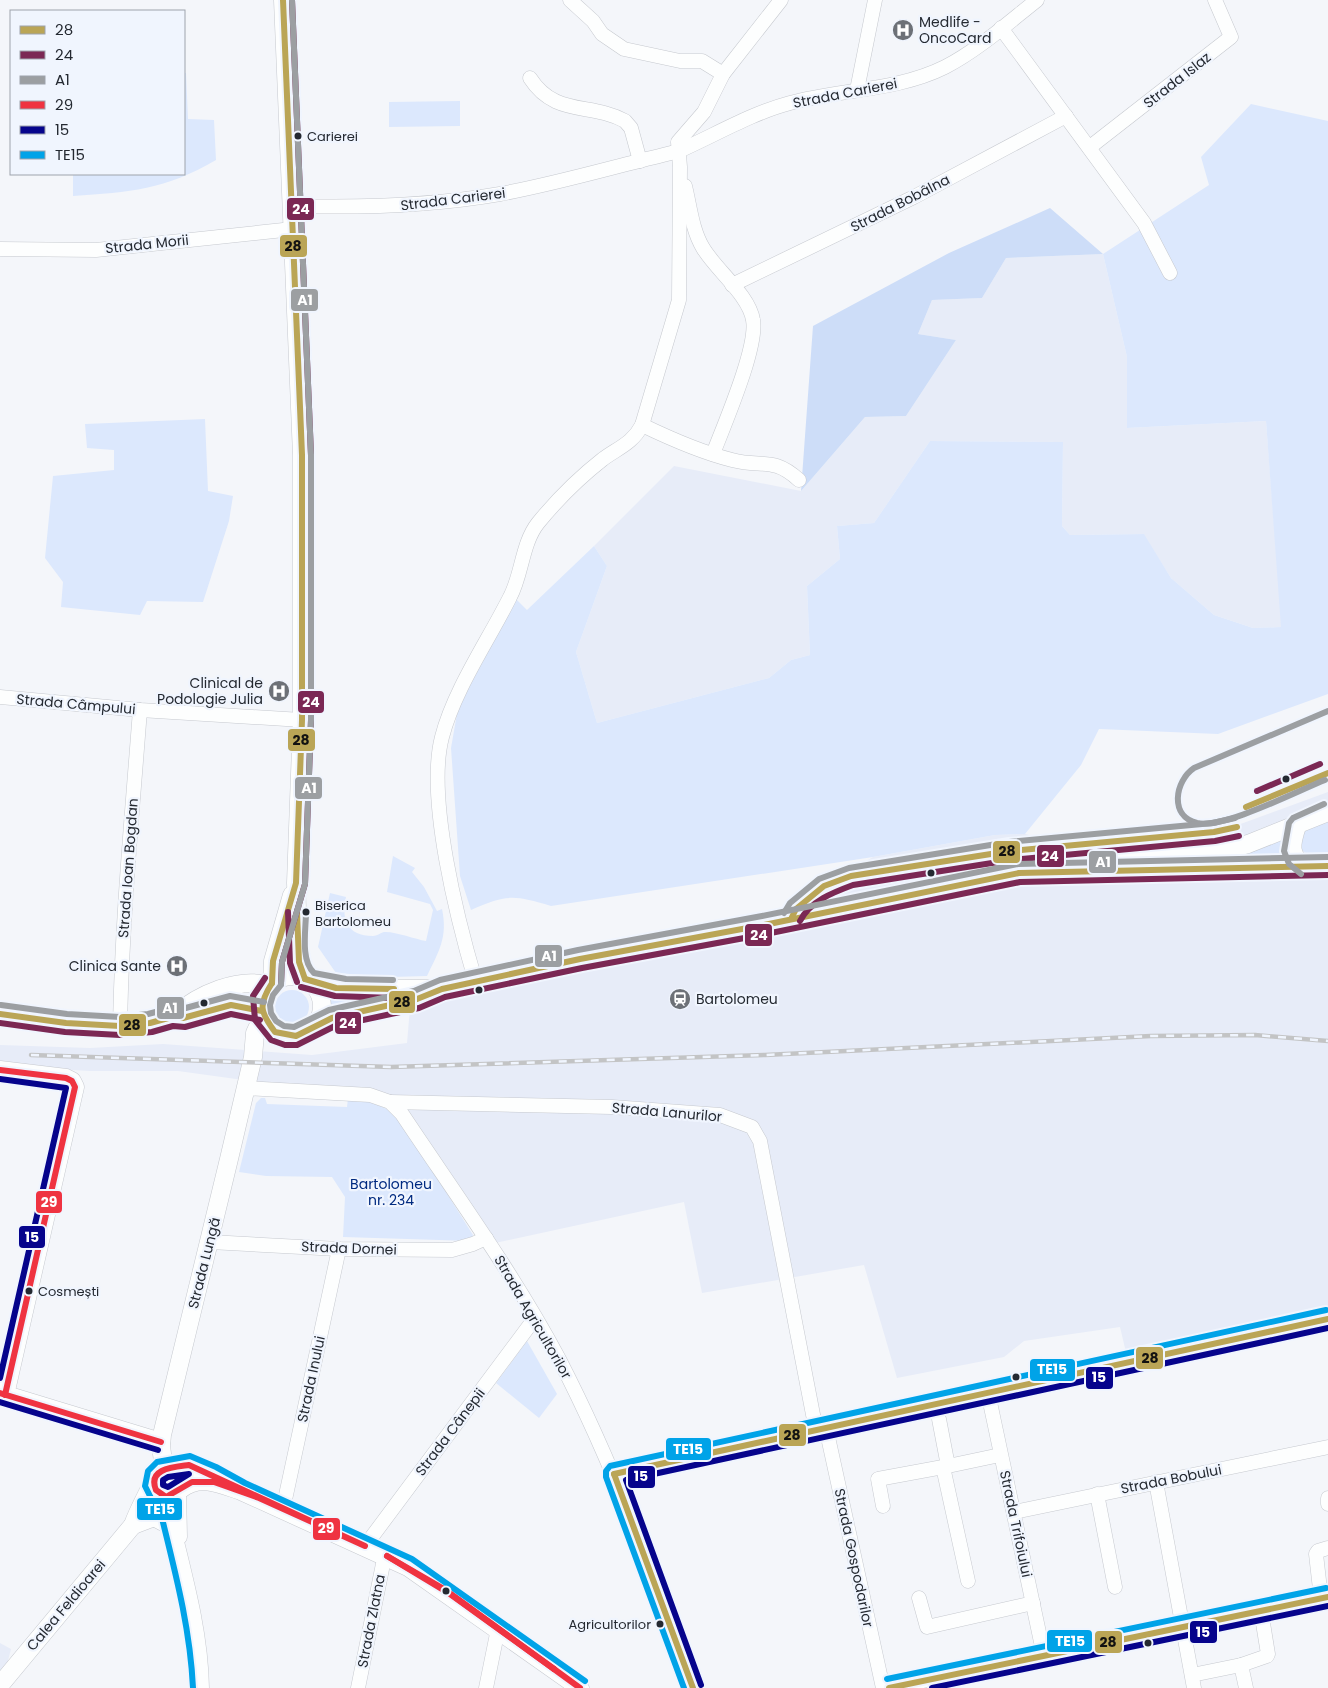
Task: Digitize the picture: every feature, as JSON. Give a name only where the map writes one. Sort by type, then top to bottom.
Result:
[{"type":"main road","points":[[284,0],[302,455],[302,720],[296,883],[299,962],[322,1001],[321,1016],[312,1029]]},
{"type":"main road","points":[[253,1057],[268,1041],[287,1036],[296,1036],[343,1015],[417,999],[442,990],[580,959],[764,925],[1019,874],[1077,858],[1104,854],[1218,852],[1248,844],[1328,812]]},
{"type":"main road","points":[[1297,826],[1291,850],[1297,861],[1306,866]]},
{"type":"main road","points":[[1019,874],[1328,866]]},
{"type":"main road","points":[[287,1036],[275,1032],[262,1014],[262,998],[270,984],[274,956],[296,883]]},
{"type":"main road","points":[[2,1016],[66,1023],[120,1026],[150,1023],[172,1017],[202,997],[229,987],[247,983],[270,984],[284,976],[298,976],[308,980],[354,988],[442,990]]},
{"type":"main road","points":[[172,1017],[182,1018],[231,1005],[262,1014]]},
{"type":"main road","name":"Strada Lungă","points":[[162,1472],[161,1442],[253,1057],[254,1033],[262,1014]]},
{"type":"main road","points":[[0,1070],[66,1078],[72,1081],[75,1086],[2,1394],[161,1442]]},
{"type":"main road","points":[[162,1472],[189,1465],[227,1482],[241,1491]]},
{"type":"main road","points":[[162,1472],[156,1490],[172,1493],[190,1482],[206,1480],[241,1491],[384,1554],[414,1571],[580,1688]]},
{"type":"main road","points":[[162,1472],[180,1475],[182,1482],[172,1493]]},
{"type":"main road","name":"Calea Feldioarei","points":[[137,1523],[162,1472]]},
{"type":"main road","name":"Calea Feldioarei","points":[[0,1686],[137,1523],[172,1493]]},
{"type":"main road","points":[[137,1523],[154,1518],[175,1535]]},
{"type":"street","points":[[570,0],[593,22],[602,34],[624,49],[680,61],[702,61],[723,74]]},
{"type":"street","points":[[476,983],[453,892],[440,812],[438,768],[442,738],[466,682],[517,584],[529,541],[538,524],[603,459],[634,438],[642,425],[680,300],[680,166],[678,142],[704,112],[723,74],[782,0]]},
{"type":"street","points":[[857,90],[875,0]]},
{"type":"street","name":"Strada Carierei","points":[[292,206],[358,208],[452,201],[535,187],[640,161],[679,150],[772,108],[805,99],[913,79],[945,67],[1037,0]]},
{"type":"street","name":"Strada Islaz","points":[[1090,147],[1231,37],[1215,0]]},
{"type":"street","points":[[1000,28],[1090,147],[1144,223],[1170,273]]},
{"type":"street","points":[[530,78],[537,88],[549,99],[625,121],[631,128],[640,161]]},
{"type":"street","name":"Strada Bobâlna","points":[[732,285],[914,197],[1066,116]]},
{"type":"street","points":[[680,166],[697,235],[710,259],[732,285],[753,318],[754,330],[750,349],[713,454]]},
{"type":"street","name":"Strada Morii","points":[[0,249],[96,250],[293,229]]},
{"type":"street","points":[[642,425],[678,443],[713,454],[741,462],[780,466],[800,480]]},
{"type":"street","name":"Strada Câmpului","points":[[0,697],[140,710],[302,720]]},
{"type":"street","name":"Strada Ioan Bogdan","points":[[120,1026],[121,958],[126,871],[140,710]]},
{"type":"street","points":[[245,1088],[355,1093],[370,1095],[390,1102]]},
{"type":"street","name":"Strada Agricultorilor","points":[[390,1102],[402,1114],[486,1238],[559,1360],[614,1474],[693,1688]]},
{"type":"street","name":"Strada Lanurilor","points":[[390,1102],[622,1108],[720,1115],[752,1127],[760,1140],[821,1429]]},
{"type":"street","name":"Strada Dornei","points":[[210,1242],[339,1248],[452,1250],[486,1238]]},
{"type":"street","name":"Strada Inului","points":[[283,1509],[339,1248]]},
{"type":"street","name":"Strada Cânepii","points":[[366,1546],[535,1318]]},
{"type":"street","points":[[614,1474],[1328,1319]]},
{"type":"street","name":"Strada Trifoiului","points":[[988,1393],[1044,1656]]},
{"type":"street","points":[[939,1419],[968,1581]]},
{"type":"street","name":"Strada Gospodarilor","points":[[821,1429],[883,1688]]},
{"type":"street","name":"Strada Bobului","points":[[1014,1512],[1156,1482],[1327,1451]]},
{"type":"street","points":[[883,1506],[878,1479],[1000,1455]]},
{"type":"street","points":[[1156,1482],[1193,1682],[1260,1660],[1268,1654],[1261,1611]]},
{"type":"street","points":[[172,1493],[175,1535],[198,1648],[202,1688]]},
{"type":"street","points":[[1097,1494],[1115,1587]]},
{"type":"street","points":[[1328,1498],[1328,1504]]},
{"type":"street","points":[[889,1688],[1325,1598],[1316,1554],[1318,1551],[1328,1548]]},
{"type":"street","name":"Strada Zlatna","points":[[358,1688],[384,1554]]},
{"type":"street","points":[[919,1598],[927,1627],[1033,1603]]},
{"type":"street","points":[[486,1688],[498,1629]]},
{"type":"street","points":[[1241,1665],[1246,1688]]},
{"type":"shaded area","points":[[1050,208],[1103,254],[1006,258],[982,298],[932,300],[918,334],[956,340],[906,416],[865,417],[801,491],[813,326],[949,253]]},
{"type":"shaded area","points":[[1103,254],[1127,357],[1127,428],[1266,421],[1282,627],[1253,628],[1214,615],[1171,578],[1143,534],[1070,535],[1062,526],[1063,442],[930,441],[874,523],[837,526],[840,559],[807,586],[810,655],[791,660],[769,678],[597,723],[576,652],[607,566],[594,546],[674,466],[801,491],[865,417],[906,416],[956,340],[918,334],[932,300],[982,298],[1006,258]]},
{"type":"shaded area","points":[[1328,792],[1328,1319],[1128,1361],[1120,1327],[1024,1341],[1004,1357],[897,1378],[864,1265],[702,1293],[684,1202],[495,1243],[402,1102],[178,1071],[90,1071],[0,1066],[0,1045],[90,1048],[163,1044],[312,1055],[407,1043],[412,985],[774,917],[873,857],[995,835],[1025,834],[1053,841],[1216,833]]},
{"type":"shaded area","points":[[0,1643],[11,1649],[1,1688],[0,1688]]},
{"type":"green space","points":[[186,73],[188,119],[214,120],[216,160],[198,170],[163,184],[130,191],[73,196],[73,175],[185,175]]},
{"type":"green space","points":[[460,101],[460,126],[389,127],[389,102]]},
{"type":"green space","points":[[1251,104],[1328,121],[1328,694],[1218,734],[1099,729],[1081,765],[1025,834],[995,835],[873,857],[551,906],[519,898],[510,898],[493,901],[471,910],[460,876],[451,748],[458,708],[516,599],[527,610],[594,546],[607,566],[576,652],[597,723],[769,678],[791,660],[810,655],[807,586],[840,559],[837,526],[874,523],[930,441],[1063,442],[1062,526],[1070,535],[1144,534],[1171,578],[1214,615],[1253,628],[1281,627],[1266,421],[1127,428],[1127,357],[1103,254],[1209,185],[1201,157]]},
{"type":"green space","points":[[205,419],[208,491],[233,496],[229,521],[203,602],[147,601],[140,615],[61,607],[63,582],[45,558],[53,476],[114,470],[114,450],[87,448],[85,424]]},
{"type":"green space","points":[[1328,818],[1328,855],[1310,856],[1301,849],[1299,834],[1303,829]]},
{"type":"green space","points":[[1284,835],[1284,850],[1287,858],[1239,860],[1238,854]]},
{"type":"green space","points":[[393,856],[415,868],[412,872],[424,887],[437,911],[442,909],[444,919],[443,936],[439,951],[427,976],[391,977],[336,973],[318,947],[330,893],[346,897],[345,919],[348,925],[357,933],[376,936],[388,932],[426,941],[433,910],[430,904],[387,892]]},
{"type":"green space","points":[[292,990],[304,995],[309,1007],[304,1019],[292,1024],[280,1019],[275,1007],[280,995]]},
{"type":"green space","points":[[325,991],[390,997],[356,1000],[329,1007]]},
{"type":"green space","name":"Bartolomeu nr. 234","points":[[261,1098],[265,1098],[267,1104],[347,1107],[348,1098],[374,1103],[393,1112],[473,1235],[471,1241],[343,1237],[345,1197],[332,1177],[266,1176],[239,1172],[256,1103]]},
{"type":"green space","points":[[527,1341],[557,1394],[539,1418],[496,1383]]},
{"type":"railway","points":[[31,1055],[391,1067],[765,1055],[1151,1036],[1255,1035],[1328,1041]]},
{"type":"transit line","name":"28","points":[[272,983],[273,961],[296,883],[302,720],[302,455],[283,0]]},
{"type":"transit line","name":"24","points":[[281,983],[282,962],[305,884],[311,720],[311,455],[292,0]]},
{"type":"transit line","name":"A1","points":[[292,0],[311,455],[311,720],[305,884],[282,962],[281,985],[273,995],[270,1005],[271,1013],[276,1021],[284,1026],[294,1027],[329,1010],[414,991],[440,980],[578,950],[762,916],[1018,864],[1328,857]]},
{"type":"transit line","name":"A1","points":[[1325,780],[1242,815],[1209,823],[1197,823],[1188,819],[1182,813],[1179,806],[1179,789],[1194,768],[1328,711]]},
{"type":"transit line","name":"24","points":[[1257,791],[1320,764]]},
{"type":"transit line","name":"28","points":[[1246,807],[1328,773]]},
{"type":"transit line","name":"A1","points":[[1301,874],[1289,864],[1284,851],[1289,823],[1293,818],[1324,804]]},
{"type":"transit line","name":"A1","points":[[784,913],[790,903],[819,879],[849,868],[1009,842],[1213,823],[1235,818]]},
{"type":"transit line","name":"28","points":[[792,917],[796,909],[824,886],[851,876],[1010,851],[1214,832],[1237,827]]},
{"type":"transit line","name":"24","points":[[800,921],[804,914],[816,903],[831,894],[853,885],[1011,860],[1215,841],[1239,836]]},
{"type":"transit line","name":"28","points":[[272,983],[264,997],[263,1008],[266,1019],[275,1032],[296,1036],[332,1018],[417,999],[442,989],[580,959],[764,925],[1019,873],[1328,866]]},
{"type":"transit line","name":"24","points":[[265,978],[253,996],[255,1020],[271,1040],[285,1045],[297,1045],[335,1026],[419,1008],[445,997],[582,968],[766,934],[1020,882],[1328,875]]},
{"type":"transit line","name":"24","points":[[288,912],[290,963],[297,982]]},
{"type":"transit line","name":"28","points":[[297,912],[299,962],[305,979]]},
{"type":"transit line","name":"A1","points":[[306,912],[305,952],[314,973],[346,979],[393,980]]},
{"type":"transit line","name":"28","points":[[305,979],[336,988],[394,989]]},
{"type":"transit line","name":"24","points":[[301,987],[335,996],[394,998]]},
{"type":"transit line","name":"A1","points":[[1,1005],[67,1014],[120,1017],[148,1014],[171,1008],[182,1009],[230,996],[264,1002]]},
{"type":"transit line","name":"28","points":[[0,1014],[66,1023],[120,1026],[150,1023],[172,1017],[183,1018],[231,1005],[262,1011]]},
{"type":"transit line","name":"24","points":[[0,1023],[65,1032],[120,1035],[152,1032],[173,1026],[185,1027],[231,1014],[260,1020]]},
{"type":"transit line","name":"29","points":[[0,1070],[66,1078],[72,1081],[75,1087],[5,1395]]},
{"type":"transit line","name":"15","points":[[0,1079],[66,1088],[0,1378]]},
{"type":"transit line","name":"TE15","points":[[684,1688],[606,1477],[606,1471],[610,1466],[1326,1310]]},
{"type":"transit line","name":"28","points":[[614,1474],[1328,1319]]},
{"type":"transit line","name":"15","points":[[701,1685],[626,1480],[1328,1328]]},
{"type":"transit line","name":"29","points":[[0,1393],[161,1442]]},
{"type":"transit line","name":"15","points":[[0,1402],[158,1450]]},
{"type":"transit line","name":"TE15","points":[[193,1688],[185,1617],[175,1571],[158,1502],[151,1498],[145,1486],[148,1471],[157,1462],[190,1456],[412,1559],[585,1681]]},
{"type":"transit line","name":"29","points":[[189,1465],[365,1546],[259,1498],[214,1482],[192,1482],[166,1497],[156,1490],[155,1477],[159,1473],[170,1468],[189,1465]]},
{"type":"transit line","name":"15","points":[[189,1474],[168,1487],[163,1485],[163,1480],[168,1477],[189,1474]]},
{"type":"transit line","name":"28","points":[[614,1474],[693,1688]]},
{"type":"transit line","name":"29","points":[[387,1556],[444,1589],[554,1669]]},
{"type":"transit line","name":"29","points":[[387,1556],[450,1594],[554,1669]]},
{"type":"transit line","name":"TE15","points":[[887,1679],[1326,1588]]},
{"type":"transit line","name":"28","points":[[889,1688],[1328,1597]]},
{"type":"transit line","name":"15","points":[[932,1688],[1328,1606]]},
{"type":"transit line","name":"29","points":[[554,1669],[580,1688],[558,1672],[554,1669]]},
{"type":"place","name":"Medlife - OncoCard","points":[[903,30]]},
{"type":"place","name":"Carierei","points":[[298,136]]},
{"type":"place","name":"Clinical de Podologie Julia","points":[[279,691]]},
{"type":"place","name":"Biserica Bartolomeu","points":[[306,912]]},
{"type":"place","name":"Clinica Sante","points":[[177,966]]},
{"type":"place","name":"Bartolomeu","points":[[680,999]]},
{"type":"place","name":"Cosmești","points":[[29,1291]]},
{"type":"place","name":"Agricultorilor","points":[[660,1624]]}]
